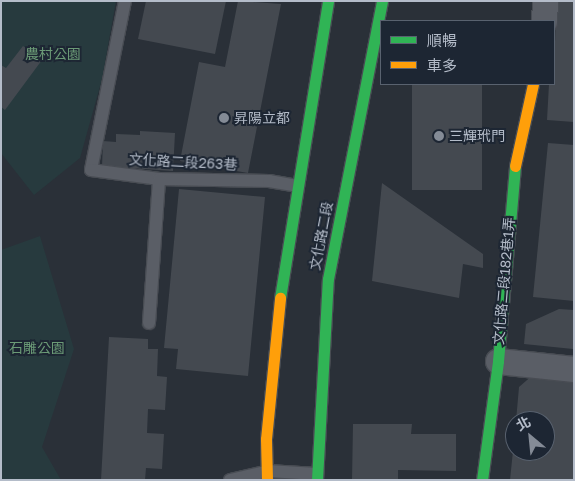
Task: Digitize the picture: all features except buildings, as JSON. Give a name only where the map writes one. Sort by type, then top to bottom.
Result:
[{"type":"main road","points":[[268,475],[266,439],[283,272],[328,1]]},
{"type":"main road","name":"文化路二段","points":[[317,477],[328,279],[382,1]]},
{"type":"main road","name":"文化路二段182巷1弄","points":[[482,480],[498,361],[513,178],[534,85]]},
{"type":"street","points":[[544,20],[545,1]]},
{"type":"street","points":[[498,361],[574,370]]},
{"type":"lane","name":"文化路二段263巷","points":[[125,1],[91,170],[160,179],[269,181],[296,186]]},
{"type":"lane","points":[[149,323],[160,179]]},
{"type":"lane","points":[[230,480],[268,475],[317,477]]},
{"type":"green space","name":"農村公園","points":[[1,1],[116,1],[102,79],[80,158],[34,195],[1,153]]},
{"type":"green space","name":"石雕公園","points":[[40,236],[74,349],[42,447],[61,480],[1,480],[1,250]]},
{"type":"traffic: fast","points":[[280,298],[328,1]]},
{"type":"traffic: fast","points":[[317,480],[328,279],[382,1]]},
{"type":"traffic: fast","points":[[482,480],[498,361],[515,166]]},
{"type":"traffic: slow","points":[[515,166],[533,85]]},
{"type":"traffic: slow","points":[[267,480],[266,439],[280,298]]},
{"type":"place","name":"昇陽立都","points":[[224,118]]},
{"type":"place","name":"三輝玳門","points":[[439,136]]}]
